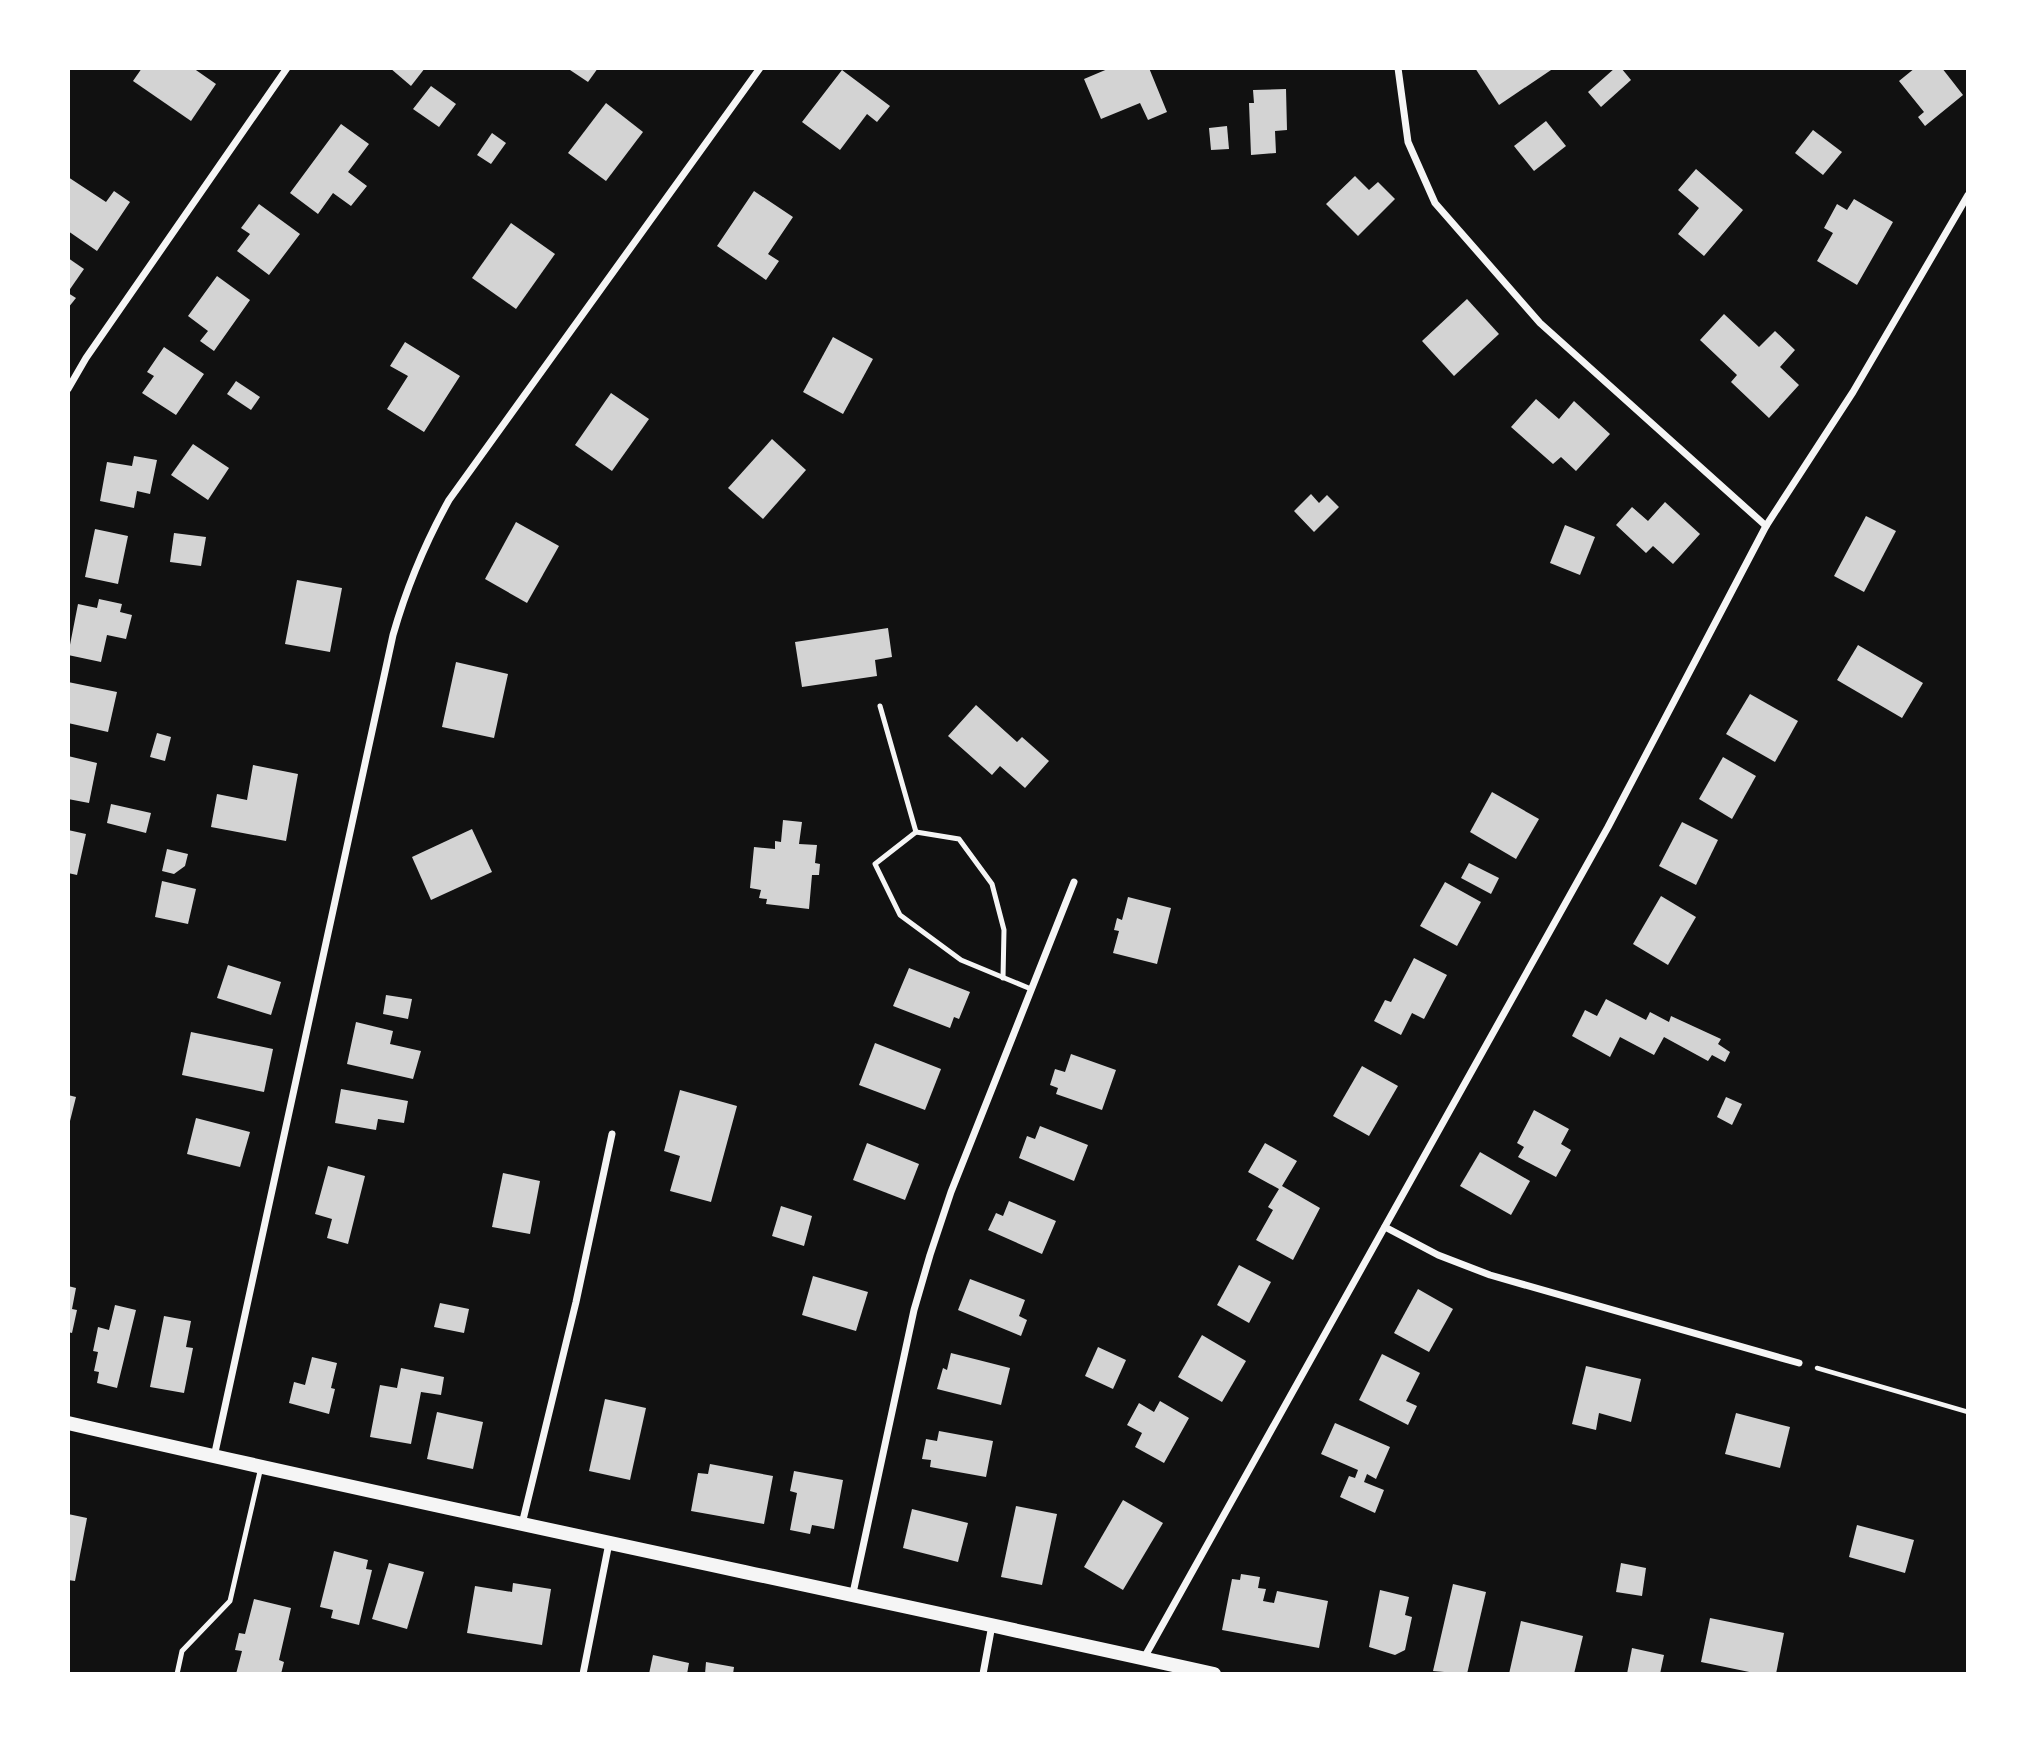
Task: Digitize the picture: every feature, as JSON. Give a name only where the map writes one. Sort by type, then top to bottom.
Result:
[{"type":"main road","points":[[68,1423],[1214,1674]]},
{"type":"street","points":[[68,388],[287,68]]},
{"type":"street","points":[[214,1457],[393,635],[407,587],[425,543],[449,500],[760,68]]},
{"type":"street","points":[[1398,68],[1408,142],[1435,203],[1540,323],[1766,526]]},
{"type":"street","points":[[1143,1658],[1608,827],[1766,526],[1853,391],[1968,195]]},
{"type":"street","points":[[853,1593],[914,1310],[930,1255],[951,1192],[1074,882]]},
{"type":"street","points":[[522,1524],[576,1302],[612,1134]]},
{"type":"street","points":[[1385,1227],[1438,1255],[1490,1275],[1799,1363]]},
{"type":"street","points":[[583,1674],[610,1542]]},
{"type":"street","points":[[983,1674],[992,1624]]},
{"type":"lane","points":[[880,706],[916,832]]},
{"type":"lane","points":[[1003,978],[1004,930],[992,884],[959,839],[916,832],[875,864],[900,915],[961,960],[1003,978],[1031,989]]},
{"type":"lane","points":[[177,1674],[182,1651],[230,1601],[261,1467]]},
{"type":"path","points":[[1799,1363],[1968,1412]]},
{"type":"building","points":[[142,68],[193,68],[216,84],[191,121],[133,81]]},
{"type":"building","points":[[390,68],[425,68],[411,86]]},
{"type":"building","points":[[567,68],[598,68],[588,82]]},
{"type":"building","points":[[1110,68],[1149,68],[1167,112],[1148,120],[1140,103],[1101,119],[1084,79]]},
{"type":"building","points":[[1475,68],[1554,68],[1499,105]]},
{"type":"building","points":[[1615,68],[1621,68],[1631,80],[1601,107],[1588,92]]},
{"type":"building","points":[[1915,68],[1942,68],[1963,95],[1925,126],[1918,117],[1924,112],[1899,81]]},
{"type":"building","points":[[842,70],[890,106],[877,122],[867,114],[840,150],[802,122]]},
{"type":"building","points":[[431,86],[456,104],[439,127],[413,109]]},
{"type":"building","points":[[1286,89],[1287,130],[1275,131],[1276,153],[1251,155],[1249,103],[1254,103],[1253,90]]},
{"type":"building","points":[[606,103],[643,132],[606,181],[568,153]]},
{"type":"building","points":[[1546,121],[1566,146],[1534,171],[1514,146]]},
{"type":"building","points":[[341,124],[369,144],[348,172],[367,186],[351,206],[333,193],[318,214],[290,193]]},
{"type":"building","points":[[1227,126],[1229,149],[1211,150],[1209,128]]},
{"type":"building","points":[[1813,130],[1842,152],[1823,175],[1795,153]]},
{"type":"building","points":[[492,133],[506,143],[491,164],[477,155]]},
{"type":"building","points":[[1696,169],[1743,210],[1704,256],[1678,234],[1699,208],[1678,190]]},
{"type":"building","points":[[1355,176],[1369,190],[1378,182],[1395,199],[1358,236],[1326,204]]},
{"type":"building","points":[[68,177],[106,202],[114,191],[130,202],[97,251],[68,231]]},
{"type":"building","points":[[754,191],[793,217],[768,254],[779,261],[766,280],[717,246]]},
{"type":"building","points":[[1854,199],[1893,222],[1857,285],[1817,261],[1833,233],[1824,228],[1837,204],[1847,210]]},
{"type":"building","points":[[259,204],[300,234],[269,275],[237,251],[250,234],[241,228]]},
{"type":"building","points":[[511,223],[555,254],[516,309],[472,278]]},
{"type":"building","points":[[68,258],[84,269],[68,292]]},
{"type":"building","points":[[217,276],[250,300],[214,351],[200,341],[208,331],[188,316]]},
{"type":"building","points":[[68,293],[76,298],[68,308]]},
{"type":"building","points":[[1467,299],[1499,334],[1454,376],[1422,341]]},
{"type":"building","points":[[1724,314],[1759,347],[1775,331],[1795,350],[1780,367],[1799,385],[1769,418],[1731,382],[1737,375],[1700,340]]},
{"type":"building","points":[[833,337],[873,359],[843,414],[803,392]]},
{"type":"building","points":[[405,342],[460,376],[424,432],[387,409],[408,376],[390,366]]},
{"type":"building","points":[[164,347],[204,374],[176,415],[142,393],[154,376],[147,372]]},
{"type":"building","points":[[236,381],[260,397],[251,410],[227,394]]},
{"type":"building","points":[[611,393],[649,419],[612,471],[575,445]]},
{"type":"building","points":[[1536,399],[1559,419],[1574,401],[1610,434],[1576,471],[1561,457],[1553,464],[1511,427]]},
{"type":"building","points":[[772,439],[806,470],[763,519],[728,488]]},
{"type":"building","points":[[193,444],[229,468],[208,500],[171,475]]},
{"type":"building","points":[[134,456],[157,460],[150,494],[137,491],[134,508],[100,501],[107,462],[132,466]]},
{"type":"building","points":[[1311,494],[1319,503],[1327,495],[1339,507],[1314,532],[1294,511]]},
{"type":"building","points":[[1665,502],[1700,534],[1673,564],[1653,546],[1646,553],[1616,525],[1632,507],[1648,521]]},
{"type":"building","points":[[1866,516],[1896,531],[1864,592],[1834,576]]},
{"type":"building","points":[[516,522],[559,546],[527,603],[485,579]]},
{"type":"building","points":[[1565,525],[1595,537],[1580,575],[1550,563]]},
{"type":"building","points":[[95,529],[128,536],[118,584],[85,577]]},
{"type":"building","points":[[174,533],[206,537],[201,566],[170,562]]},
{"type":"building","points":[[297,580],[342,588],[330,652],[285,644]]},
{"type":"building","points":[[99,599],[122,604],[120,612],[132,615],[126,639],[107,635],[101,662],[68,655],[78,604],[97,608]]},
{"type":"building","points":[[888,628],[892,657],[875,660],[877,676],[802,687],[795,642]]},
{"type":"building","points":[[1858,645],[1923,683],[1902,718],[1837,680]]},
{"type":"building","points":[[456,662],[508,674],[494,738],[442,727]]},
{"type":"building","points":[[68,682],[117,692],[108,732],[68,723]]},
{"type":"building","points":[[1750,694],[1798,721],[1775,762],[1726,734]]},
{"type":"building","points":[[976,705],[1017,742],[1022,737],[1049,761],[1025,788],[1000,766],[992,775],[948,736]]},
{"type":"building","points":[[157,733],[171,737],[165,761],[150,757]]},
{"type":"building","points":[[68,756],[97,763],[89,803],[68,799]]},
{"type":"building","points":[[1723,757],[1756,776],[1732,819],[1699,799]]},
{"type":"building","points":[[253,765],[298,774],[286,841],[211,827],[217,794],[247,800]]},
{"type":"building","points":[[1492,792],[1539,819],[1516,859],[1470,832]]},
{"type":"building","points":[[111,804],[151,813],[146,833],[107,823]]},
{"type":"building","points":[[783,820],[802,822],[799,844],[817,845],[815,863],[820,864],[819,875],[812,875],[809,909],[766,904],[767,899],[759,898],[761,890],[750,888],[754,847],[775,849],[775,841],[781,842]]},
{"type":"building","points":[[1682,822],[1718,840],[1696,885],[1659,866]]},
{"type":"building","points":[[472,829],[492,872],[431,900],[412,857]]},
{"type":"building","points":[[68,830],[86,834],[77,875],[68,873]]},
{"type":"building","points":[[167,849],[188,854],[185,866],[174,874],[162,871]]},
{"type":"building","points":[[1469,863],[1499,878],[1491,894],[1461,878]]},
{"type":"building","points":[[162,881],[196,889],[188,924],[155,917]]},
{"type":"building","points":[[1445,882],[1481,902],[1457,946],[1420,926]]},
{"type":"building","points":[[1661,896],[1696,917],[1668,965],[1633,944]]},
{"type":"building","points":[[1128,897],[1171,908],[1157,964],[1113,953],[1119,931],[1114,930],[1117,918],[1122,920]]},
{"type":"building","points":[[1414,958],[1447,975],[1424,1019],[1412,1013],[1401,1035],[1374,1021],[1385,1000],[1391,1002]]},
{"type":"building","points":[[228,965],[281,982],[271,1015],[217,998]]},
{"type":"building","points":[[909,968],[970,992],[959,1019],[954,1017],[950,1028],[893,1006]]},
{"type":"building","points":[[386,995],[412,999],[408,1019],[383,1014]]},
{"type":"building","points":[[1606,999],[1646,1020],[1650,1012],[1669,1022],[1671,1016],[1721,1039],[1718,1044],[1730,1052],[1725,1062],[1712,1055],[1708,1061],[1664,1037],[1654,1055],[1620,1037],[1610,1057],[1572,1036],[1585,1010],[1597,1016]]},
{"type":"building","points":[[356,1022],[393,1031],[390,1044],[421,1051],[413,1079],[347,1064]]},
{"type":"building","points":[[191,1032],[273,1049],[264,1092],[182,1075]]},
{"type":"building","points":[[875,1043],[941,1069],[925,1110],[859,1085]]},
{"type":"building","points":[[1071,1054],[1116,1070],[1102,1110],[1056,1094],[1058,1088],[1050,1085],[1055,1069],[1065,1072]]},
{"type":"building","points":[[1362,1066],[1398,1086],[1369,1136],[1333,1116]]},
{"type":"building","points":[[341,1089],[408,1101],[404,1123],[378,1119],[376,1130],[335,1123]]},
{"type":"building","points":[[680,1090],[737,1106],[711,1202],[670,1191],[680,1156],[664,1151]]},
{"type":"building","points":[[68,1095],[76,1097],[69,1125],[68,1125]]},
{"type":"building","points":[[1726,1097],[1742,1104],[1732,1125],[1717,1117]]},
{"type":"building","points":[[1534,1110],[1569,1129],[1561,1144],[1571,1150],[1556,1177],[1518,1157],[1524,1147],[1517,1143]]},
{"type":"building","points":[[196,1118],[250,1132],[240,1167],[187,1154]]},
{"type":"building","points":[[1040,1126],[1088,1145],[1074,1181],[1019,1158],[1027,1136],[1035,1139]]},
{"type":"building","points":[[867,1143],[919,1164],[905,1200],[853,1180]]},
{"type":"building","points":[[1265,1143],[1297,1161],[1282,1186],[1320,1208],[1293,1260],[1256,1240],[1273,1210],[1268,1207],[1279,1189],[1248,1172]]},
{"type":"building","points":[[1480,1152],[1530,1181],[1511,1215],[1460,1186]]},
{"type":"building","points":[[328,1166],[365,1176],[348,1244],[327,1238],[332,1219],[315,1214]]},
{"type":"building","points":[[503,1173],[540,1181],[530,1234],[492,1227]]},
{"type":"building","points":[[1009,1201],[1056,1221],[1042,1254],[988,1230],[996,1213],[1003,1216]]},
{"type":"building","points":[[781,1206],[812,1216],[804,1246],[772,1236]]},
{"type":"building","points":[[1239,1265],[1271,1282],[1249,1323],[1217,1305]]},
{"type":"building","points":[[813,1276],[868,1292],[856,1331],[802,1315]]},
{"type":"building","points":[[970,1279],[1025,1300],[1019,1316],[1027,1320],[1021,1336],[958,1310]]},
{"type":"building","points":[[68,1286],[76,1288],[72,1309],[77,1310],[72,1333],[68,1332]]},
{"type":"building","points":[[1418,1289],[1453,1309],[1429,1352],[1394,1333]]},
{"type":"building","points":[[440,1303],[469,1309],[464,1333],[434,1327]]},
{"type":"building","points":[[115,1305],[136,1310],[117,1388],[97,1383],[99,1372],[94,1371],[98,1352],[93,1351],[98,1327],[109,1330]]},
{"type":"building","points":[[164,1316],[191,1321],[186,1347],[193,1348],[184,1393],[150,1387]]},
{"type":"building","points":[[1202,1335],[1246,1361],[1222,1402],[1178,1377]]},
{"type":"building","points":[[1098,1347],[1126,1360],[1113,1389],[1085,1376]]},
{"type":"building","points":[[951,1353],[1010,1368],[1001,1405],[937,1389],[943,1368],[947,1370]]},
{"type":"building","points":[[1382,1354],[1420,1373],[1406,1401],[1417,1406],[1408,1425],[1359,1400]]},
{"type":"building","points":[[312,1357],[337,1363],[329,1414],[289,1403],[294,1382],[305,1385]]},
{"type":"building","points":[[1586,1366],[1641,1379],[1631,1422],[1599,1413],[1596,1430],[1572,1424]]},
{"type":"building","points":[[401,1368],[444,1377],[441,1395],[421,1392],[411,1444],[370,1437],[380,1385],[397,1388]]},
{"type":"building","points":[[605,1399],[646,1408],[630,1480],[589,1471]]},
{"type":"building","points":[[1160,1401],[1189,1418],[1164,1463],[1135,1447],[1142,1433],[1127,1425],[1139,1403],[1154,1412]]},
{"type":"building","points":[[437,1412],[483,1422],[473,1469],[427,1459]]},
{"type":"building","points":[[1736,1413],[1790,1427],[1780,1468],[1725,1454]]},
{"type":"building","points":[[1335,1423],[1390,1447],[1376,1479],[1367,1474],[1364,1482],[1384,1490],[1375,1513],[1340,1497],[1349,1476],[1355,1478],[1358,1470],[1321,1454]]},
{"type":"building","points":[[939,1431],[993,1441],[986,1477],[930,1467],[931,1460],[922,1459],[926,1439],[937,1441]]},
{"type":"building","points":[[710,1464],[773,1476],[764,1524],[691,1511],[698,1473],[708,1474]]},
{"type":"building","points":[[794,1471],[843,1480],[834,1529],[812,1525],[810,1534],[790,1530],[797,1493],[790,1491]]},
{"type":"building","points":[[1123,1500],[1163,1523],[1123,1590],[1084,1567]]},
{"type":"building","points":[[1016,1506],[1057,1514],[1042,1585],[1001,1577]]},
{"type":"building","points":[[912,1509],[968,1523],[958,1562],[903,1548]]},
{"type":"building","points":[[68,1514],[87,1518],[75,1581],[68,1580]]},
{"type":"building","points":[[1857,1525],[1914,1540],[1905,1573],[1849,1557]]},
{"type":"building","points":[[334,1551],[368,1560],[366,1569],[372,1570],[359,1625],[331,1618],[333,1610],[320,1607]]},
{"type":"building","points":[[389,1563],[424,1572],[407,1629],[372,1619]]},
{"type":"building","points":[[1621,1563],[1646,1568],[1642,1596],[1616,1592]]},
{"type":"building","points":[[1241,1574],[1260,1577],[1258,1588],[1266,1589],[1263,1601],[1274,1603],[1277,1591],[1328,1601],[1319,1648],[1222,1630],[1232,1579],[1240,1580]]},
{"type":"building","points":[[513,1583],[551,1589],[542,1645],[467,1633],[475,1586],[512,1592]]},
{"type":"building","points":[[1453,1584],[1486,1592],[1467,1674],[1433,1671]]},
{"type":"building","points":[[1380,1590],[1409,1597],[1405,1615],[1412,1617],[1405,1650],[1395,1655],[1369,1647]]},
{"type":"building","points":[[254,1599],[291,1608],[279,1660],[284,1662],[281,1674],[236,1674],[242,1651],[235,1650],[239,1633],[245,1634]]},
{"type":"building","points":[[1710,1618],[1784,1633],[1776,1674],[1759,1674],[1701,1662]]},
{"type":"building","points":[[1521,1621],[1583,1636],[1574,1674],[1509,1674]]},
{"type":"building","points":[[1632,1648],[1664,1655],[1660,1674],[1627,1674]]},
{"type":"building","points":[[653,1655],[689,1663],[687,1674],[649,1674]]},
{"type":"building","points":[[706,1662],[734,1667],[733,1674],[705,1674]]}]
